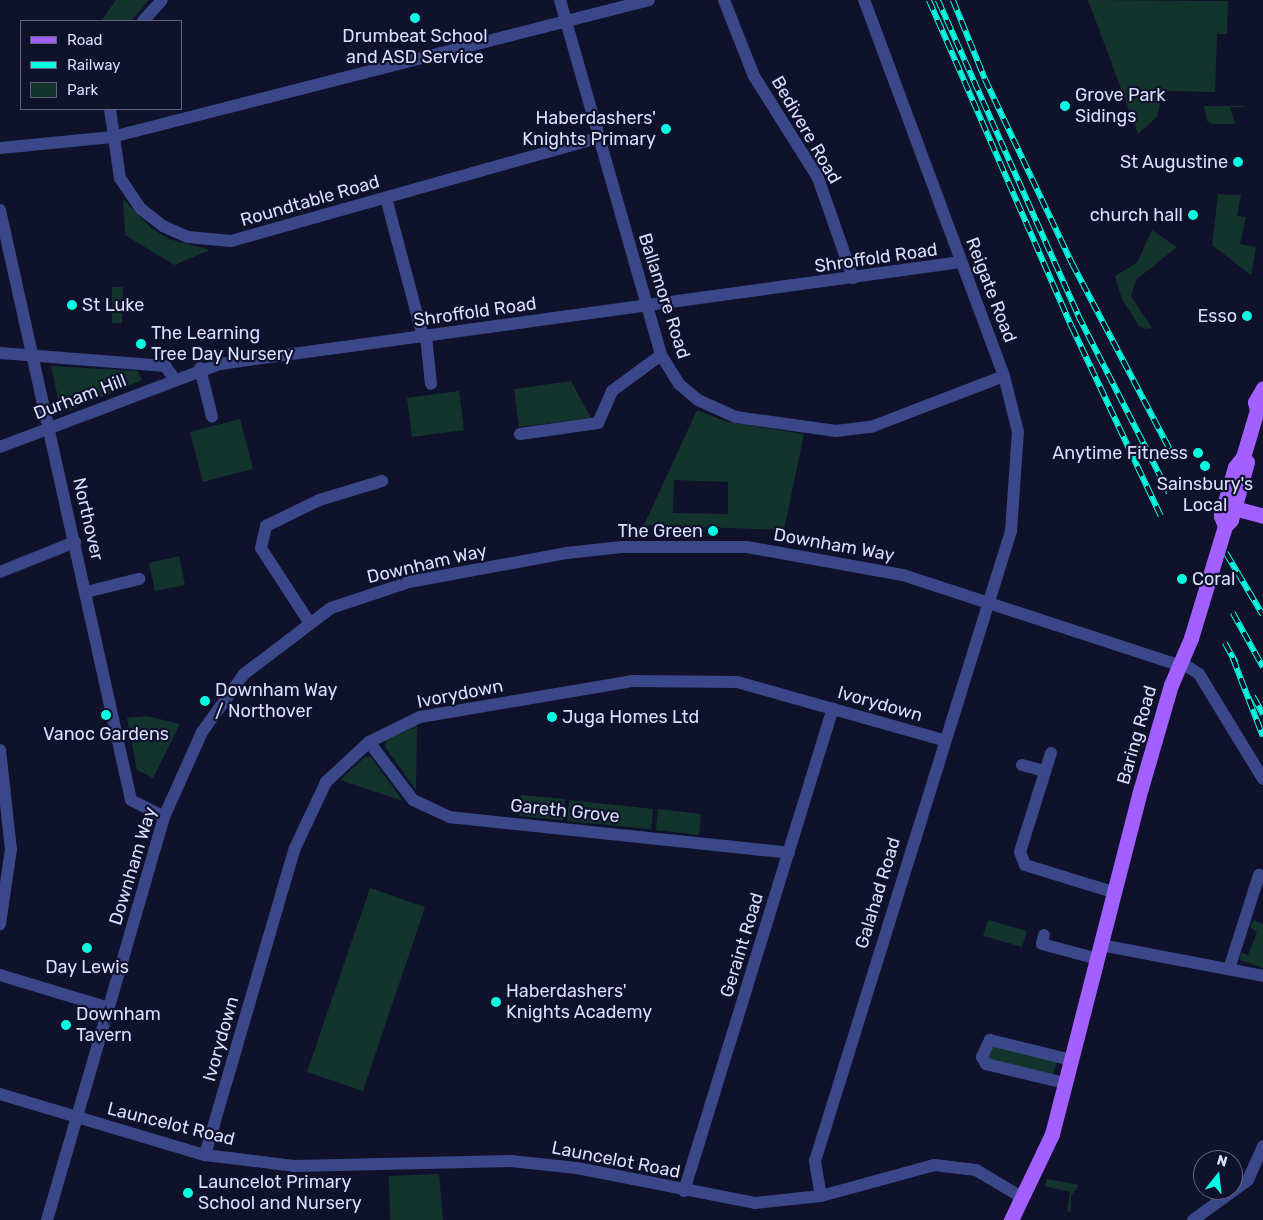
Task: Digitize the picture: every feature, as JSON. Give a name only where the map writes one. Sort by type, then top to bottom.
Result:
[{"type":"main road","name":"Baring Road","points":[[1014,1220],[1022,1198],[1046,1150],[1100,952],[1113,892],[1180,664],[1191,638],[1225,526],[1230,503],[1247,462],[1243,457],[1261,397]]},
{"type":"main road","points":[[1230,503],[1263,516]]},
{"type":"street","points":[[144,20],[162,0]]},
{"type":"street","name":"Ballamore Road","points":[[560,0],[597,138],[661,355],[679,384],[716,410],[763,422],[836,431],[871,427],[1004,376]]},
{"type":"street","points":[[0,148],[112,137],[650,0]]},
{"type":"street","name":"Bedivere Road","points":[[724,0],[754,76],[818,178],[854,278]]},
{"type":"street","name":"Reigate Road","points":[[864,0],[1004,376],[1018,432],[1011,531],[988,601]]},
{"type":"street","name":"Roundtable Road","points":[[110,110],[112,137],[120,178],[140,208],[163,226],[188,237],[231,242],[597,138]]},
{"type":"street","points":[[386,198],[424,336],[432,384]]},
{"type":"street","name":"Northover","points":[[0,210],[4,247],[34,356],[131,800],[164,817]]},
{"type":"street","name":"Shroffold Road","points":[[174,378],[200,368],[961,262]]},
{"type":"street","points":[[0,353],[165,366],[174,378]]},
{"type":"street","points":[[520,434],[598,423],[612,391],[661,355]]},
{"type":"street","points":[[200,368],[212,417]]},
{"type":"street","name":"Durham Hill","points":[[0,447],[174,378]]},
{"type":"street","points":[[310,622],[261,548],[266,526],[319,500],[382,481]]},
{"type":"street","points":[[0,572],[75,542]]},
{"type":"street","name":"Downham Way","points":[[47,1220],[75,1118],[164,817],[202,732],[228,692],[310,622],[347,601],[409,582],[630,546],[747,548],[804,555],[903,575],[1180,664],[1199,674],[1263,779]]},
{"type":"street","points":[[86,592],[139,579]]},
{"type":"street","name":"Galahad Road","points":[[822,1196],[815,1161],[943,740],[988,601]]},
{"type":"street","name":"Ivorydown","points":[[205,1155],[295,848],[326,782],[369,742],[420,717],[632,681],[738,682],[943,740]]},
{"type":"street","name":"Geraint Road","points":[[684,1191],[833,708]]},
{"type":"street","name":"Gareth Grove","points":[[369,742],[413,800],[449,816],[789,853]]},
{"type":"street","points":[[0,750],[11,848],[0,924]]},
{"type":"street","points":[[1051,753],[1020,852],[1021,866],[1113,892]]},
{"type":"street","points":[[1022,765],[1046,771]]},
{"type":"street","points":[[1229,969],[1259,875]]},
{"type":"street","points":[[1042,944],[1229,969],[1263,976]]},
{"type":"street","points":[[0,975],[109,1008]]},
{"type":"street","points":[[1066,1082],[986,1064],[982,1057],[990,1040],[1071,1060]]},
{"type":"street","name":"Launcelot Road","points":[[0,1094],[75,1118],[205,1155],[295,1166],[511,1161],[577,1168],[684,1191],[756,1202],[822,1196],[934,1165],[976,1170],[1022,1198]]},
{"type":"street","points":[[1193,1220],[1248,1180],[1263,1146]]},
{"type":"green space","points":[[116,0],[149,0],[132,20],[102,20]]},
{"type":"green space","points":[[1088,0],[1228,1],[1227,34],[1217,34],[1215,92],[1163,91],[1157,117],[1138,134]]},
{"type":"green space","points":[[1204,106],[1245,107],[1230,107],[1235,124],[1212,124],[1207,121]]},
{"type":"green space","points":[[1218,194],[1241,195],[1237,216],[1246,217],[1240,244],[1256,247],[1251,275],[1212,245]]},
{"type":"green space","points":[[123,199],[151,228],[169,239],[210,250],[174,265],[125,235]]},
{"type":"green space","points":[[1152,230],[1177,247],[1136,280],[1131,296],[1152,328],[1146,329],[1139,326],[1122,299],[1115,276],[1137,263]]},
{"type":"green space","points":[[112,287],[123,287],[122,323],[112,323]]},
{"type":"green space","points":[[51,366],[138,371],[142,380],[67,411],[60,407]]},
{"type":"green space","points":[[571,381],[591,418],[519,427],[514,389]]},
{"type":"green space","points":[[459,391],[464,430],[412,437],[407,398]]},
{"type":"green space","points":[[697,410],[727,422],[804,434],[784,530],[644,525]],"holes":[[[674,480],[728,482],[728,514],[673,513]]]},
{"type":"green space","points":[[240,419],[253,469],[203,482],[190,432]]},
{"type":"green space","points":[[179,556],[185,585],[155,591],[149,563]]},
{"type":"green space","points":[[147,716],[180,724],[153,778],[137,770],[127,718]]},
{"type":"green space","points":[[417,726],[416,790],[385,747],[387,740]]},
{"type":"green space","points":[[365,757],[371,757],[403,801],[340,780]]},
{"type":"green space","points":[[521,795],[565,799],[563,820],[519,816]]},
{"type":"green space","points":[[569,800],[653,809],[651,829],[567,821]]},
{"type":"green space","points":[[658,809],[701,814],[699,835],[656,830]]},
{"type":"green space","points":[[370,888],[425,907],[363,1091],[307,1072]]},
{"type":"green space","points":[[988,920],[1027,931],[1022,947],[983,936]]},
{"type":"green space","points":[[1254,920],[1263,924],[1263,968],[1240,960],[1241,953],[1248,955],[1257,932],[1250,927]]},
{"type":"green space","points":[[989,1045],[1057,1061],[1053,1075],[986,1059]]},
{"type":"green space","points":[[439,1174],[443,1220],[390,1220],[389,1176]]},
{"type":"green space","points":[[1047,1179],[1079,1185],[1071,1196],[1071,1213],[1067,1211],[1070,1192],[1045,1186]]},
{"type":"railway","points":[[929,0],[1072,327],[1161,516]]},
{"type":"railway","points":[[938,0],[1078,315],[1169,493]]},
{"type":"railway","points":[[953,0],[985,79],[1072,263],[1174,457]]},
{"type":"railway","points":[[1226,553],[1263,615]]},
{"type":"railway","points":[[1233,613],[1263,667]]},
{"type":"railway","points":[[1225,643],[1236,663]]},
{"type":"railway","points":[[1233,658],[1263,736]]},
{"type":"railway","points":[[1253,696],[1263,714]]},
{"type":"place","name":"Drumbeat School and ASD Service","points":[[415,18]]},
{"type":"place","name":"Grove Park Sidings","points":[[1065,106]]},
{"type":"place","name":"Haberdashers' Knights Primary","points":[[666,129]]},
{"type":"place","name":"St Augustine","points":[[1238,162]]},
{"type":"place","name":"church hall","points":[[1193,215]]},
{"type":"place","name":"St Luke","points":[[72,305]]},
{"type":"place","name":"Esso","points":[[1247,316]]},
{"type":"place","name":"The Learning Tree Day Nursery","points":[[141,344]]},
{"type":"place","name":"Anytime Fitness","points":[[1198,453]]},
{"type":"place","name":"Sainsbury's Local","points":[[1205,466]]},
{"type":"place","name":"The Green","points":[[713,531]]},
{"type":"place","name":"Coral","points":[[1182,579]]},
{"type":"place","name":"Downham Way / Northover","points":[[205,701]]},
{"type":"place","name":"Vanoc Gardens","points":[[106,715]]},
{"type":"place","name":"Juga Homes Ltd","points":[[552,717]]},
{"type":"place","name":"Day Lewis","points":[[87,948]]},
{"type":"place","name":"Haberdashers' Knights Academy","points":[[496,1002]]},
{"type":"place","name":"Downham Tavern","points":[[66,1025]]},
{"type":"place","name":"Launcelot Primary School and Nursery","points":[[188,1193]]}]
